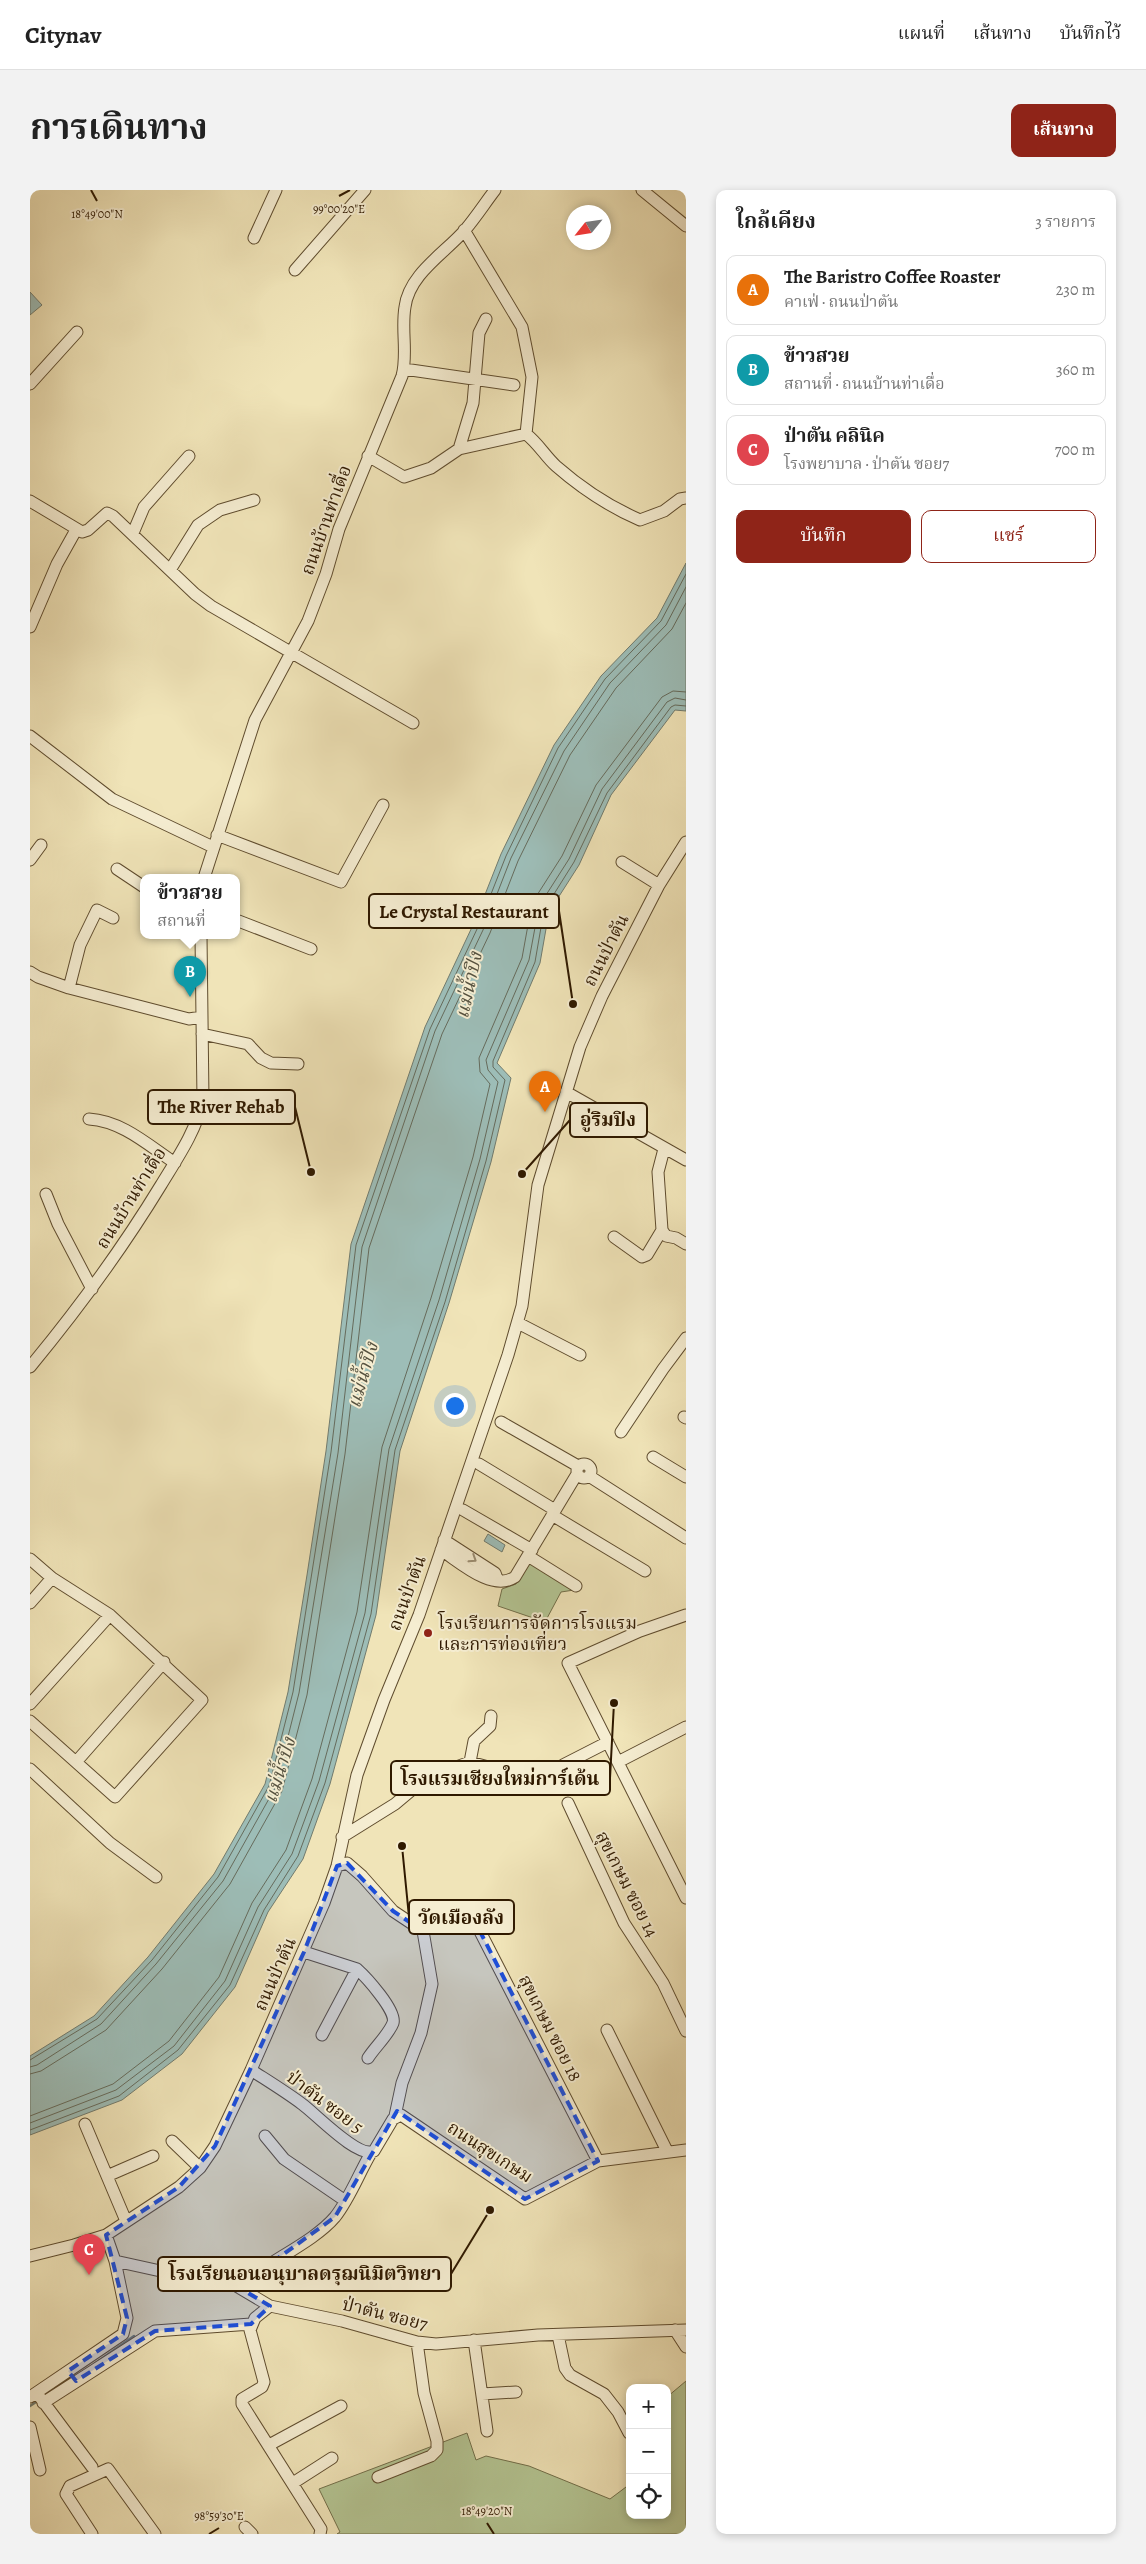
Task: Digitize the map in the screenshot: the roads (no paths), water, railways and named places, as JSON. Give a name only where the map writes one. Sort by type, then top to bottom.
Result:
[{"type":"street","points":[[254,238],[276,190]]},
{"type":"street","points":[[295,270],[365,190]]},
{"type":"street","name":"ถนนบ้านท่าเดื่อ","points":[[205,874],[254,720],[308,621],[368,456],[389,413],[404,369],[405,307],[409,292],[423,272],[464,230],[495,190]]},
{"type":"street","points":[[642,190],[686,226]]},
{"type":"street","points":[[464,230],[522,327],[532,377],[526,434],[555,465],[581,485],[627,515],[640,520],[664,511],[680,499],[686,498]]},
{"type":"street","points":[[459,449],[473,403],[479,333],[486,319]]},
{"type":"street","points":[[30,384],[76,332]]},
{"type":"street","points":[[404,369],[475,381],[514,385]]},
{"type":"street","points":[[368,456],[404,477],[431,468],[459,449],[526,434]]},
{"type":"street","points":[[133,533],[144,507],[189,456]]},
{"type":"street","points":[[170,570],[198,525],[220,510],[254,500]]},
{"type":"street","points":[[30,501],[76,530],[88,530],[107,513],[133,533],[170,570],[211,606],[292,651],[413,723]]},
{"type":"street","points":[[30,627],[58,564],[76,530]]},
{"type":"street","points":[[30,736],[112,799],[213,848]]},
{"type":"street","points":[[216,835],[341,882],[383,805]]},
{"type":"street","name":"ถนนป่าตัน","points":[[30,2256],[74,2246],[106,2235],[179,2187],[200,2168],[215,2146],[251,2070],[304,1952],[337,1866],[357,1775],[384,1700],[419,1615],[518,1323],[525,1290],[538,1185],[580,1047],[602,996],[659,885],[686,842]]},
{"type":"street","points":[[30,860],[41,844]]},
{"type":"street","points":[[622,862],[659,885]]},
{"type":"street","points":[[117,869],[140,884]]},
{"type":"street","points":[[69,988],[80,944],[97,910],[113,918]]},
{"type":"street","points":[[240,922],[311,949]]},
{"type":"street","name":"ถนนบ้านท่าเดื่อ","points":[[30,1367],[92,1289],[128,1239],[174,1163],[199,1117],[203,1100],[201,939]]},
{"type":"street","points":[[30,972],[38,977],[69,988],[189,1019],[202,1017]]},
{"type":"street","points":[[202,1034],[248,1044],[261,1058],[271,1063],[298,1064]]},
{"type":"street","points":[[566,1092],[686,1160]]},
{"type":"street","points":[[89,1119],[102,1120],[122,1128],[174,1163]]},
{"type":"street","points":[[664,1149],[658,1172],[662,1230],[666,1236],[676,1238],[686,1244]]},
{"type":"street","points":[[46,1194],[58,1224],[92,1289]]},
{"type":"street","points":[[614,1237],[642,1257],[662,1230]]},
{"type":"street","points":[[518,1323],[580,1355]]},
{"type":"street","points":[[621,1432],[662,1369],[686,1338]]},
{"type":"street","points":[[502,1422],[577,1470]]},
{"type":"street","points":[[653,1457],[686,1477]]},
{"type":"street","points":[[479,1464],[646,1571]]},
{"type":"street","points":[[442,1545],[490,1581],[508,1582],[515,1577],[530,1553],[577,1470],[587,1464],[591,1470],[589,1476],[686,1538]]},
{"type":"street","points":[[463,1510],[530,1553],[576,1586]]},
{"type":"street","points":[[30,1559],[52,1578],[110,1615],[164,1662],[202,1700],[115,1796],[30,1722]]},
{"type":"street","points":[[30,1603],[52,1578]]},
{"type":"street","points":[[30,1704],[110,1615]]},
{"type":"street","points":[[686,1615],[640,1631],[568,1663],[686,1898]]},
{"type":"street","points":[[76,1762],[164,1662]]},
{"type":"street","points":[[470,1762],[474,1741],[490,1726],[491,1716]]},
{"type":"street","points":[[618,1762],[685,1729]]},
{"type":"street","points":[[563,1765],[608,1742]]},
{"type":"street","points":[[342,1837],[395,1804],[426,1778],[470,1762],[521,1776]]},
{"type":"street","points":[[30,1769],[102,1835],[156,1877]]},
{"type":"street","name":"สุขเกษม ซอย 14","points":[[568,1804],[624,1924],[663,1983],[686,2031]]},
{"type":"street","points":[[337,1866],[347,1863],[362,1876],[393,1911],[423,1931]]},
{"type":"street","name":"สุขเกษม ซอย 18","points":[[423,1931],[456,1910],[465,1908],[470,1912],[598,2161]]},
{"type":"street","name":"ป่าตัน ซอย 5","points":[[251,2070],[303,2105],[336,2134],[356,2147],[370,2153],[374,2151],[394,2117],[402,2082],[422,2033],[432,1984],[423,1931]]},
{"type":"street","points":[[304,1952],[357,1969],[369,1980],[393,2014],[393,2022],[368,2058]]},
{"type":"street","points":[[322,2035],[357,1969]]},
{"type":"street","points":[[607,2030],[666,2152]]},
{"type":"street","name":"ถนนสุขเกษม","points":[[394,2117],[404,2116],[525,2199],[598,2161],[686,2150]]},
{"type":"street","points":[[85,2124],[126,2221]]},
{"type":"street","points":[[265,2136],[284,2159],[344,2200]]},
{"type":"street","points":[[172,2141],[200,2168]]},
{"type":"street","points":[[238,2287],[254,2273],[315,2234],[335,2217],[370,2153]]},
{"type":"street","points":[[107,2176],[153,2156]]},
{"type":"street","points":[[92,2467],[43,2403],[33,2395],[123,2334],[127,2318],[115,2261],[106,2235]]},
{"type":"street","name":"ป่าตัน ซอย7","points":[[115,2261],[165,2272],[211,2271],[270,2306],[342,2321],[417,2342],[436,2344],[558,2335],[680,2330]]},
{"type":"street","points":[[270,2306],[251,2324],[250,2330],[264,2382],[262,2387],[242,2399],[242,2404],[270,2445],[321,2529],[320,2534]]},
{"type":"street","points":[[43,2403],[155,2331],[251,2324]]},
{"type":"street","points":[[680,2330],[686,2347]]},
{"type":"street","points":[[123,2334],[131,2346]]},
{"type":"street","points":[[558,2335],[565,2368],[570,2375],[604,2394],[618,2412],[627,2429]]},
{"type":"street","points":[[474,2340],[488,2431]]},
{"type":"street","points":[[378,2477],[431,2456],[437,2450],[417,2342]]},
{"type":"street","points":[[68,2371],[76,2381]]},
{"type":"street","points":[[482,2394],[516,2392]]},
{"type":"street","points":[[270,2445],[341,2406]]},
{"type":"street","points":[[30,2428],[40,2470]]},
{"type":"street","points":[[293,2483],[332,2458]]},
{"type":"street","points":[[92,2534],[66,2494],[70,2486],[108,2469],[155,2534]]},
{"type":"water","points":[[30,292],[42,305],[30,315]]},
{"type":"water","name":"แม่น้ำปิง","points":[[686,563],[686,711],[675,710],[611,795],[579,865],[549,912],[540,963],[497,1063],[511,1078],[491,1162],[449,1303],[400,1451],[376,1615],[330,1784],[303,1859],[268,1912],[235,1987],[182,2054],[122,2100],[30,2135],[30,2056],[94,2016],[148,1957],[214,1874],[265,1784],[288,1692],[307,1575],[326,1451],[351,1244],[425,1027],[473,925],[501,854],[554,745],[601,676],[657,618]]},
{"type":"water","points":[[488,1534],[505,1545],[502,1552],[484,1541]]},
{"type":"waterway","points":[[94,2364],[134,2336]]},
{"type":"waterway","points":[[30,2406],[39,2400]]},
{"type":"place","name":"ข้าวสวย","points":[[190,997]]},
{"type":"place","name":"Le Crystal Restaurant","points":[[573,1004]]},
{"type":"place","name":"The Baristro Coffee Roaster","points":[[545,1112]]},
{"type":"place","name":"The River Rehab","points":[[311,1172]]},
{"type":"place","name":"อู่ริมปิง","points":[[522,1174]]},
{"type":"place","name":"โรงเรียนการจัดการโรงแรม และการท่องเที่ยว","points":[[428,1633]]},
{"type":"place","name":"โรงแรมเชียงใหม่การ์เด้น","points":[[614,1703]]},
{"type":"place","name":"วัดเมืองลัง","points":[[402,1846]]},
{"type":"place","name":"โรงเรียนอนอนุบาลดรุฌนิมิตวิทยา","points":[[490,2210]]},
{"type":"place","name":"ป่าตัน คลินิค","points":[[89,2275]]}]
